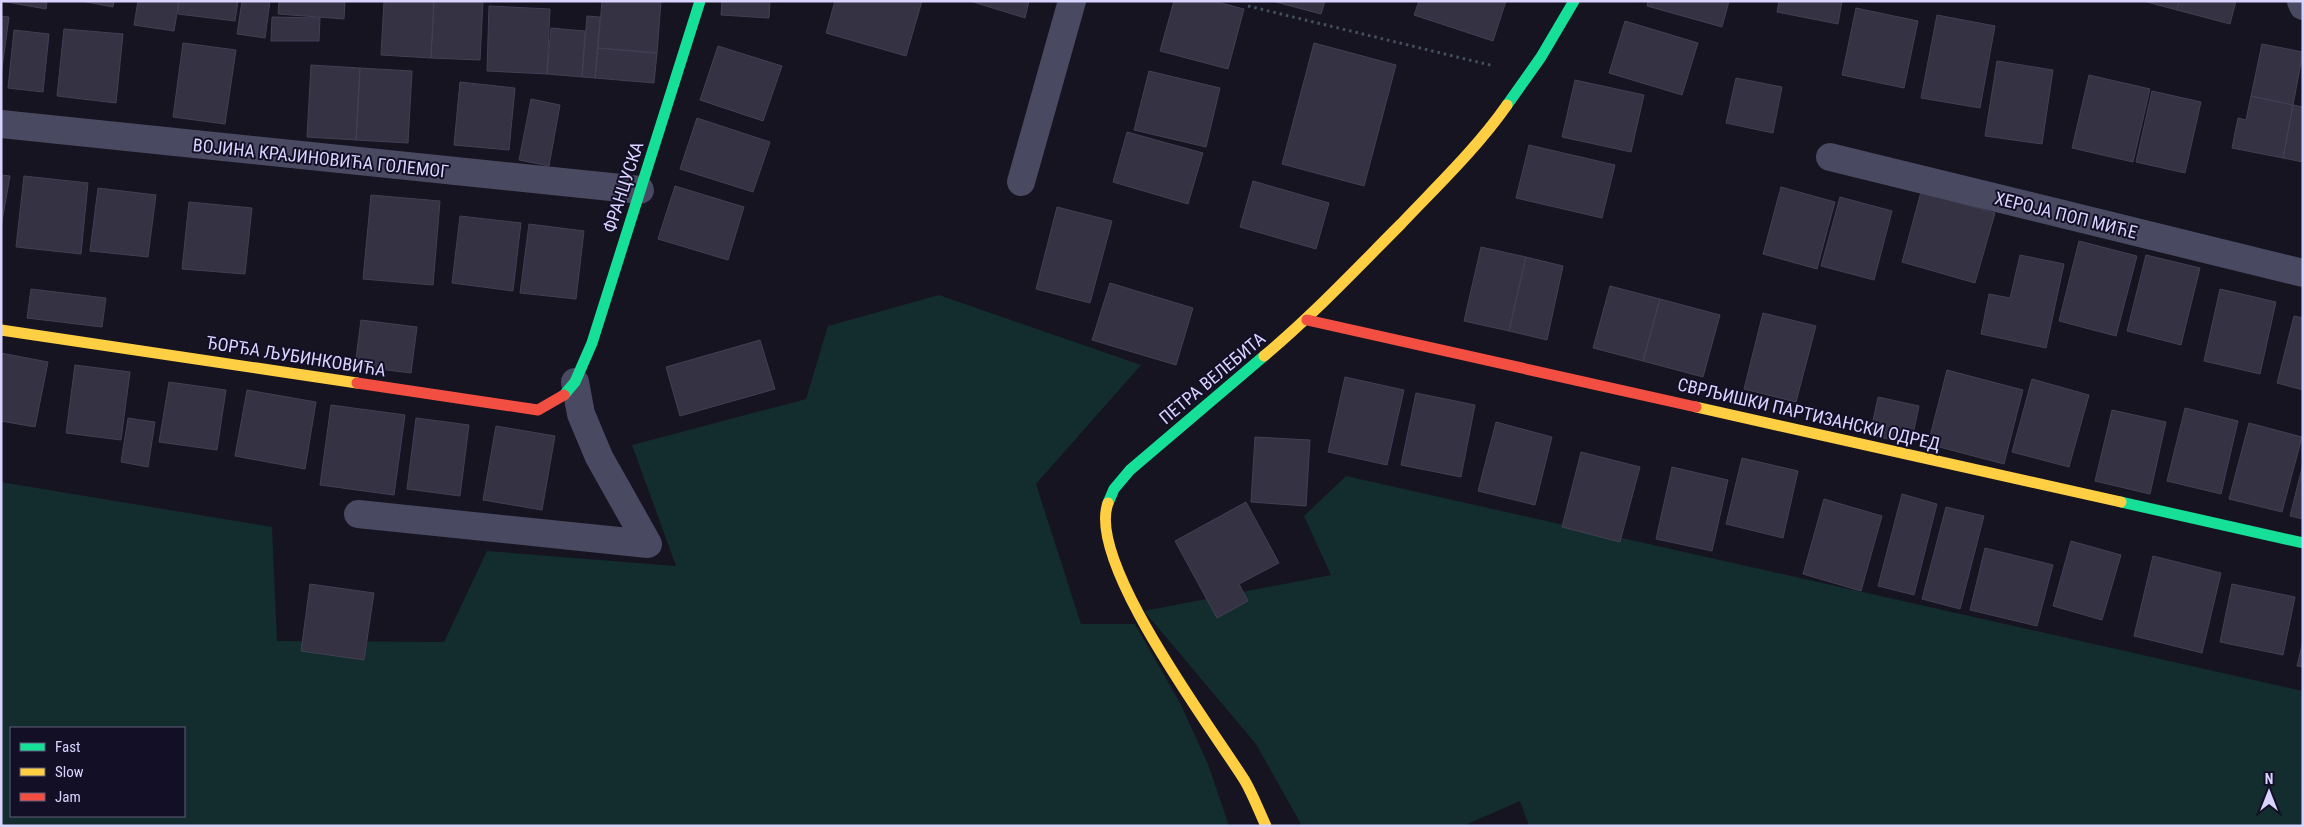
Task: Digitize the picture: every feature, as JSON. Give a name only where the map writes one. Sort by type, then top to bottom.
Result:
[{"type":"street","name":"ФРАНЦУСКА","points":[[575,382],[592,343],[700,1]]},
{"type":"street","points":[[1021,182],[1072,1]]},
{"type":"street","name":"ПЕТРА ВЕЛЕБИТА","points":[[1266,826],[1246,783],[1160,650],[1113,561],[1104,524],[1108,499],[1130,470],[1307,320],[1438,186],[1497,119],[1529,74],[1574,1]]},
{"type":"street","points":[[2301,1],[2303,6]]},
{"type":"street","name":"ВОЈИНА КРАЈИНОВИЋА ГОЛЕМОГ","points":[[1,124],[640,190]]},
{"type":"street","name":"ХЕРОЈА ПОП МИЋЕ","points":[[1830,157],[2303,273]]},
{"type":"street","name":"СВРЉИШКИ ПАРТИЗАНСКИ ОДРЕД","points":[[1307,320],[2303,542]]},
{"type":"street","name":"ЂОРЂА ЉУБИНКОВИЋА","points":[[1,330],[538,410],[562,398],[575,382]]},
{"type":"street","points":[[358,514],[648,544],[599,457],[581,414],[575,382]]},
{"type":"path","points":[[1248,6],[1529,74]]},
{"type":"green space","points":[[939,295],[1141,365],[1036,484],[1081,624],[1135,624],[1180,703],[1208,764],[1229,826],[1,826],[1,482],[272,527],[277,641],[444,642],[487,551],[676,566],[632,445],[806,399],[828,326]]},
{"type":"green space","points":[[1346,476],[2303,691],[2303,826],[1529,826],[1520,801],[1463,826],[1302,826],[1256,744],[1144,611],[1331,575],[1304,516]]},
{"type":"building","points":[[1,1],[47,1],[46,9]]},
{"type":"building","points":[[81,1],[114,1],[113,7]]},
{"type":"building","points":[[138,1],[179,1],[174,31],[134,25]]},
{"type":"building","points":[[179,1],[238,1],[235,21],[178,14]]},
{"type":"building","points":[[242,1],[270,1],[265,38],[237,34]]},
{"type":"building","points":[[279,1],[345,1],[344,19],[278,14]]},
{"type":"building","points":[[384,1],[434,1],[431,58],[381,55]]},
{"type":"building","points":[[434,1],[483,1],[480,60],[431,58]]},
{"type":"building","points":[[602,1],[661,1],[657,53],[598,48]]},
{"type":"building","points":[[722,1],[770,1],[769,18],[721,15]]},
{"type":"building","points":[[835,1],[922,1],[906,56],[826,33]]},
{"type":"building","points":[[970,1],[1029,1],[1025,18]]},
{"type":"building","points":[[1174,1],[1213,1],[1244,9],[1228,69],[1160,51]]},
{"type":"building","points":[[1272,1],[1325,1],[1321,14]]},
{"type":"building","points":[[1419,1],[1506,1],[1493,41],[1414,15]]},
{"type":"building","points":[[1648,1],[1729,1],[1722,27],[1647,6]]},
{"type":"building","points":[[1779,1],[1842,1],[1838,24],[1777,12]]},
{"type":"building","points":[[2143,1],[2179,1],[2177,10]]},
{"type":"building","points":[[2179,1],[2236,1],[2230,24],[2177,10]]},
{"type":"building","points":[[489,6],[550,9],[547,74],[487,71]]},
{"type":"building","points":[[1856,8],[1918,21],[1904,88],[1842,75]]},
{"type":"building","points":[[1937,15],[1995,26],[1980,108],[1921,98]]},
{"type":"building","points":[[1,16],[9,17],[1,76]]},
{"type":"building","points":[[587,16],[600,17],[595,78],[582,77]]},
{"type":"building","points":[[272,17],[320,18],[319,41],[271,41]]},
{"type":"building","points":[[1625,21],[1698,43],[1682,95],[1609,73]]},
{"type":"building","points":[[551,28],[585,31],[582,77],[547,74]]},
{"type":"building","points":[[64,29],[123,34],[116,103],[57,96]]},
{"type":"building","points":[[14,30],[49,34],[43,92],[8,88]]},
{"type":"building","points":[[183,43],[236,50],[225,124],[173,117]]},
{"type":"building","points":[[1314,43],[1396,65],[1364,186],[1282,164]]},
{"type":"building","points":[[2262,44],[2303,52],[2293,105],[2251,96]]},
{"type":"building","points":[[718,46],[782,66],[763,121],[700,100]]},
{"type":"building","points":[[598,48],[657,53],[654,83],[595,78]]},
{"type":"building","points":[[1997,61],[2053,70],[2042,144],[1985,136]]},
{"type":"building","points":[[311,65],[360,68],[356,140],[307,137]]},
{"type":"building","points":[[360,68],[412,71],[408,143],[356,140]]},
{"type":"building","points":[[1149,71],[1220,88],[1206,147],[1134,130]]},
{"type":"building","points":[[2089,75],[2150,89],[2133,162],[2072,148]]},
{"type":"building","points":[[1736,78],[1782,87],[1773,133],[1726,123]]},
{"type":"building","points":[[1575,80],[1644,95],[1631,152],[1562,137]]},
{"type":"building","points":[[460,82],[515,88],[509,150],[454,145]]},
{"type":"building","points":[[2152,91],[2201,102],[2185,173],[2136,162]]},
{"type":"building","points":[[2251,96],[2293,105],[2283,158],[2232,148],[2238,118],[2246,120]]},
{"type":"building","points":[[531,99],[560,105],[549,166],[519,160]]},
{"type":"building","points":[[2293,105],[2303,107],[2303,162],[2283,158]]},
{"type":"building","points":[[697,118],[770,142],[753,192],[680,169]]},
{"type":"building","points":[[1127,132],[1203,153],[1188,204],[1113,182]]},
{"type":"building","points":[[1529,145],[1615,165],[1602,218],[1516,198]]},
{"type":"building","points":[[1,175],[10,176],[1,227]]},
{"type":"building","points":[[24,176],[88,183],[81,254],[16,247]]},
{"type":"building","points":[[1253,181],[1329,203],[1316,249],[1240,227]]},
{"type":"building","points":[[675,186],[744,207],[728,260],[658,239]]},
{"type":"building","points":[[1781,187],[1835,202],[1817,269],[1763,254]]},
{"type":"building","points":[[98,188],[156,195],[148,257],[90,251]]},
{"type":"building","points":[[1921,192],[1995,213],[1975,283],[1902,262]]},
{"type":"building","points":[[371,195],[440,201],[433,285],[363,279]]},
{"type":"building","points":[[1840,197],[1892,211],[1874,280],[1821,266]]},
{"type":"building","points":[[189,202],[252,208],[245,274],[182,269]]},
{"type":"building","points":[[1057,207],[1112,221],[1090,303],[1036,289]]},
{"type":"building","points":[[460,216],[521,223],[513,291],[452,283]]},
{"type":"building","points":[[529,224],[584,231],[576,299],[520,293]]},
{"type":"building","points":[[2079,241],[2137,256],[2116,336],[2059,321]]},
{"type":"building","points":[[1481,247],[1526,257],[1509,331],[1464,321]]},
{"type":"building","points":[[2020,255],[2064,264],[2046,348],[1981,334],[1989,294],[2010,298]]},
{"type":"building","points":[[2146,255],[2200,268],[2181,345],[2127,331]]},
{"type":"building","points":[[1526,257],[1563,266],[1547,340],[1509,331]]},
{"type":"building","points":[[1110,283],[1193,308],[1176,365],[1092,340]]},
{"type":"building","points":[[1610,286],[1660,299],[1643,361],[1593,348]]},
{"type":"building","points":[[31,289],[106,298],[102,327],[27,318]]},
{"type":"building","points":[[2220,289],[2276,302],[2260,374],[2204,361]]},
{"type":"building","points":[[1660,299],[1720,315],[1703,377],[1643,361]]},
{"type":"building","points":[[1763,313],[1816,326],[1796,402],[1744,389]]},
{"type":"building","points":[[2294,316],[2303,318],[2303,390],[2277,383]]},
{"type":"building","points":[[361,320],[417,327],[411,373],[355,366]]},
{"type":"building","points":[[760,340],[775,389],[680,416],[666,367]]},
{"type":"building","points":[[1,353],[48,362],[35,427],[1,421]]},
{"type":"building","points":[[75,365],[130,372],[121,440],[66,433]]},
{"type":"building","points":[[1947,370],[2023,390],[2004,464],[1928,444]]},
{"type":"building","points":[[1345,377],[1404,390],[1387,465],[1328,452]]},
{"type":"building","points":[[2032,379],[2089,395],[2069,467],[2012,452]]},
{"type":"building","points":[[169,382],[226,390],[217,450],[159,442]]},
{"type":"building","points":[[247,390],[316,402],[305,469],[235,456]]},
{"type":"building","points":[[1416,393],[1475,405],[1461,477],[1401,465]]},
{"type":"building","points":[[1878,397],[1919,406],[1911,444],[1870,435]]},
{"type":"building","points":[[331,405],[405,415],[394,495],[320,485]]},
{"type":"building","points":[[2185,408],[2238,421],[2221,494],[2167,481]]},
{"type":"building","points":[[2112,410],[2166,422],[2150,494],[2095,481]]},
{"type":"building","points":[[128,418],[155,422],[148,467],[121,462]]},
{"type":"building","points":[[416,418],[469,425],[460,496],[407,489]]},
{"type":"building","points":[[1496,422],[1552,437],[1535,505],[1478,491]]},
{"type":"building","points":[[2249,423],[2302,437],[2282,512],[2229,499]]},
{"type":"building","points":[[496,426],[555,436],[542,510],[483,500]]},
{"type":"building","points":[[1255,437],[1310,440],[1306,506],[1251,502]]},
{"type":"building","points":[[1581,452],[1640,467],[1620,542],[1562,527]]},
{"type":"building","points":[[1742,458],[1798,471],[1783,538],[1726,524]]},
{"type":"building","points":[[2303,464],[2303,519],[2290,516]]},
{"type":"building","points":[[1672,467],[1728,480],[1712,551],[1656,539]]},
{"type":"building","points":[[1902,494],[1937,504],[1914,595],[1878,586]]},
{"type":"building","points":[[1824,499],[1882,516],[1861,591],[1803,574]]},
{"type":"building","points":[[1246,502],[1279,563],[1239,584],[1248,601],[1217,618],[1175,541]]},
{"type":"building","points":[[1946,507],[1984,516],[1960,609],[1922,599]]},
{"type":"building","points":[[2071,541],[2121,555],[2102,620],[2053,606]]},
{"type":"building","points":[[1985,548],[2053,565],[2037,626],[1970,610]]},
{"type":"building","points":[[2153,556],[2221,573],[2202,653],[2134,636]]},
{"type":"building","points":[[310,584],[374,593],[364,660],[301,651]]},
{"type":"building","points":[[2232,584],[2295,597],[2283,655],[2220,642]]},
{"type":"building","points":[[2303,641],[2303,667],[2297,666]]},
{"type":"traffic: fast","points":[[564,395],[575,382],[592,343],[700,1]]},
{"type":"traffic: fast","points":[[1507,105],[1541,57],[1574,1]]},
{"type":"traffic: fast","points":[[1108,503],[1114,489],[1130,470],[1264,356]]},
{"type":"traffic: fast","points":[[2121,502],[2303,543]]},
{"type":"traffic: slow","points":[[1264,356],[1317,308],[1401,224],[1470,152],[1507,105]]},
{"type":"traffic: slow","points":[[1,330],[357,383]]},
{"type":"traffic: slow","points":[[1696,407],[2121,502]]},
{"type":"traffic: slow","points":[[1108,503],[1106,530],[1115,564],[1133,603],[1181,685],[1245,781],[1266,826]]},
{"type":"traffic: jam","points":[[1307,320],[1696,407]]},
{"type":"traffic: jam","points":[[357,383],[538,410],[564,395]]}]
